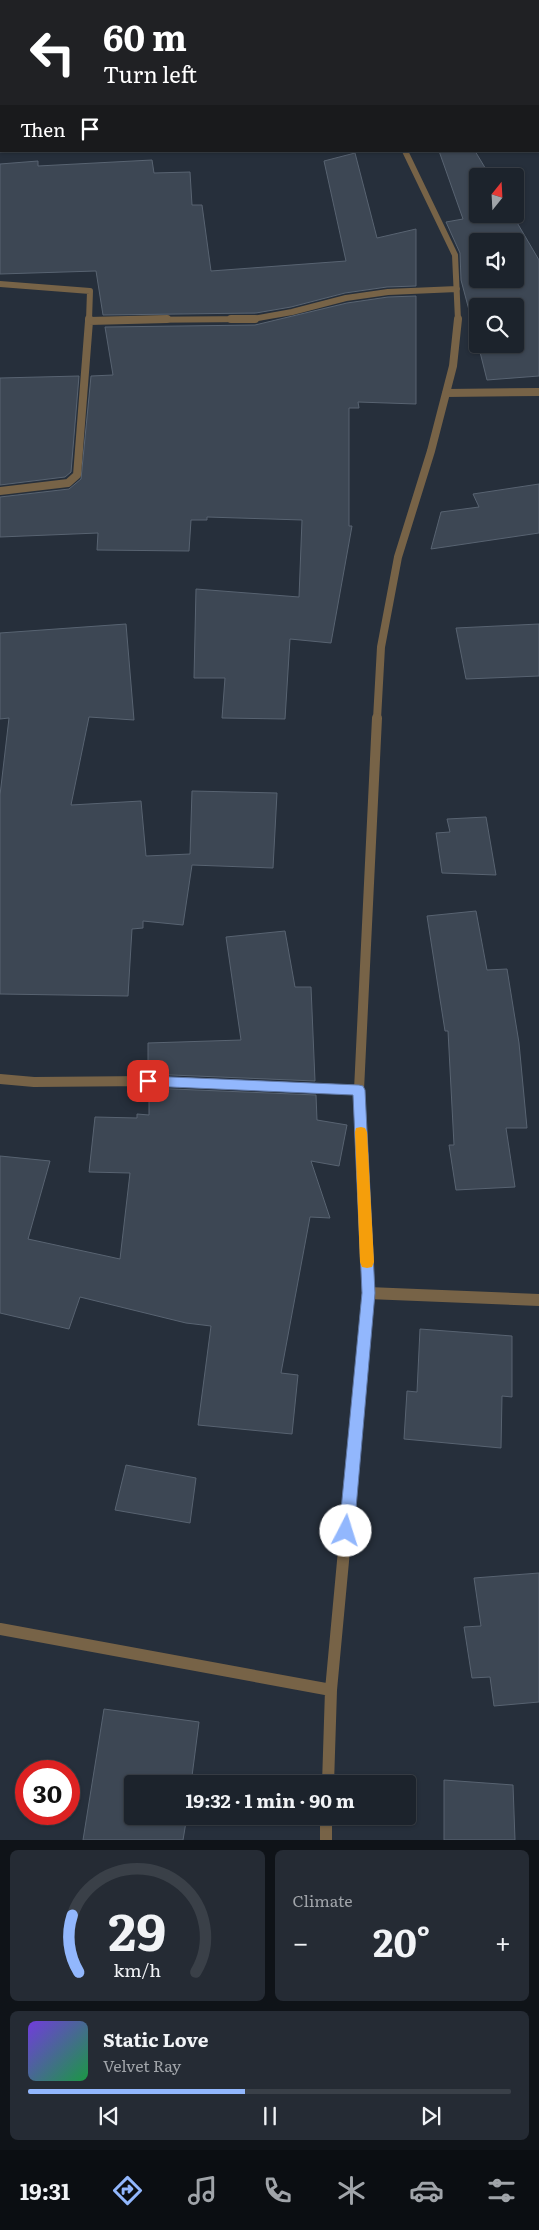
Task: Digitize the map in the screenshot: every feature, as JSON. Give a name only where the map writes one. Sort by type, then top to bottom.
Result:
[{"type":"street","points":[[328,1775],[331,1690],[368,1293],[359,1090],[381,647],[398,557],[453,366],[458,315],[455,255],[405,152]]},
{"type":"street","points":[[0,284],[90,291],[90,321],[77,475],[68,483],[0,491]]},
{"type":"street","points":[[90,321],[189,318],[253,319],[292,312],[346,298],[388,292],[457,289]]},
{"type":"street","points":[[446,393],[539,392]]},
{"type":"street","points":[[0,1079],[34,1082],[148,1081],[359,1090]]},
{"type":"street","points":[[368,1293],[539,1300]]},
{"type":"street","points":[[0,1629],[331,1690]]},
{"type":"street","points":[[326,1825],[326,1840]]},
{"type":"building","points":[[439,152],[476,152],[485,168],[469,168],[469,223],[517,223],[523,233],[469,233],[469,288],[524,288],[524,234],[539,260],[539,376],[487,380],[480,353],[524,353],[524,298],[469,298],[469,311],[461,280],[460,253],[446,222],[463,219]]},
{"type":"building","points":[[355,153],[377,238],[416,229],[416,286],[387,287],[345,293],[291,307],[256,313],[103,315],[96,271],[0,274],[0,164],[38,161],[38,166],[152,160],[154,173],[190,172],[192,205],[202,205],[211,271],[346,261],[324,161]]},
{"type":"building","points":[[416,296],[416,404],[358,402],[359,408],[349,408],[349,526],[352,526],[331,643],[290,639],[285,719],[222,718],[225,678],[194,678],[196,589],[299,597],[302,520],[207,517],[207,520],[191,520],[189,551],[97,550],[98,533],[0,537],[0,497],[69,489],[81,479],[91,376],[113,375],[105,327],[255,325],[347,303],[388,297]]},
{"type":"building","points":[[79,376],[71,472],[65,477],[0,485],[0,378]]},
{"type":"building","points":[[539,484],[539,533],[431,549],[441,512],[479,507],[473,494]]},
{"type":"building","points":[[126,624],[134,720],[89,717],[71,805],[141,801],[146,856],[190,854],[192,791],[277,793],[273,868],[192,865],[183,925],[143,921],[143,928],[132,929],[128,996],[0,994],[0,795],[9,718],[0,719],[0,633]]},
{"type":"building","points":[[539,624],[539,676],[466,679],[456,628]]},
{"type":"building","points":[[486,817],[496,875],[442,873],[436,833],[450,832],[447,819]]},
{"type":"building","points":[[476,911],[487,970],[507,969],[519,1043],[527,1128],[506,1128],[515,1187],[456,1190],[449,1145],[454,1145],[448,1031],[445,1031],[427,916]]},
{"type":"building","points":[[285,931],[295,987],[311,987],[315,1081],[148,1074],[148,1043],[241,1040],[226,937]]},
{"type":"building","points":[[149,1088],[316,1095],[317,1120],[347,1125],[339,1166],[311,1161],[330,1218],[310,1217],[281,1373],[298,1375],[292,1434],[198,1425],[211,1326],[186,1323],[80,1297],[69,1329],[0,1313],[0,1156],[50,1161],[28,1239],[120,1259],[130,1173],[89,1172],[95,1117],[137,1118],[137,1114],[149,1115]]},
{"type":"building","points":[[420,1329],[512,1336],[512,1397],[502,1396],[501,1448],[404,1439],[407,1391],[417,1392]]},
{"type":"building","points":[[126,1465],[196,1478],[190,1523],[115,1510]]},
{"type":"building","points":[[539,1573],[539,1702],[494,1706],[490,1677],[472,1678],[464,1627],[481,1626],[474,1578]]},
{"type":"building","points":[[104,1709],[199,1722],[192,1775],[124,1775],[124,1825],[186,1825],[183,1840],[83,1840]]},
{"type":"building","points":[[444,1780],[513,1785],[515,1840],[444,1840]]},
{"type":"slow traffic","points":[[361,1132],[367,1262]]},
{"type":"route","points":[[148,1081],[359,1090],[368,1293],[346,1531]]}]
